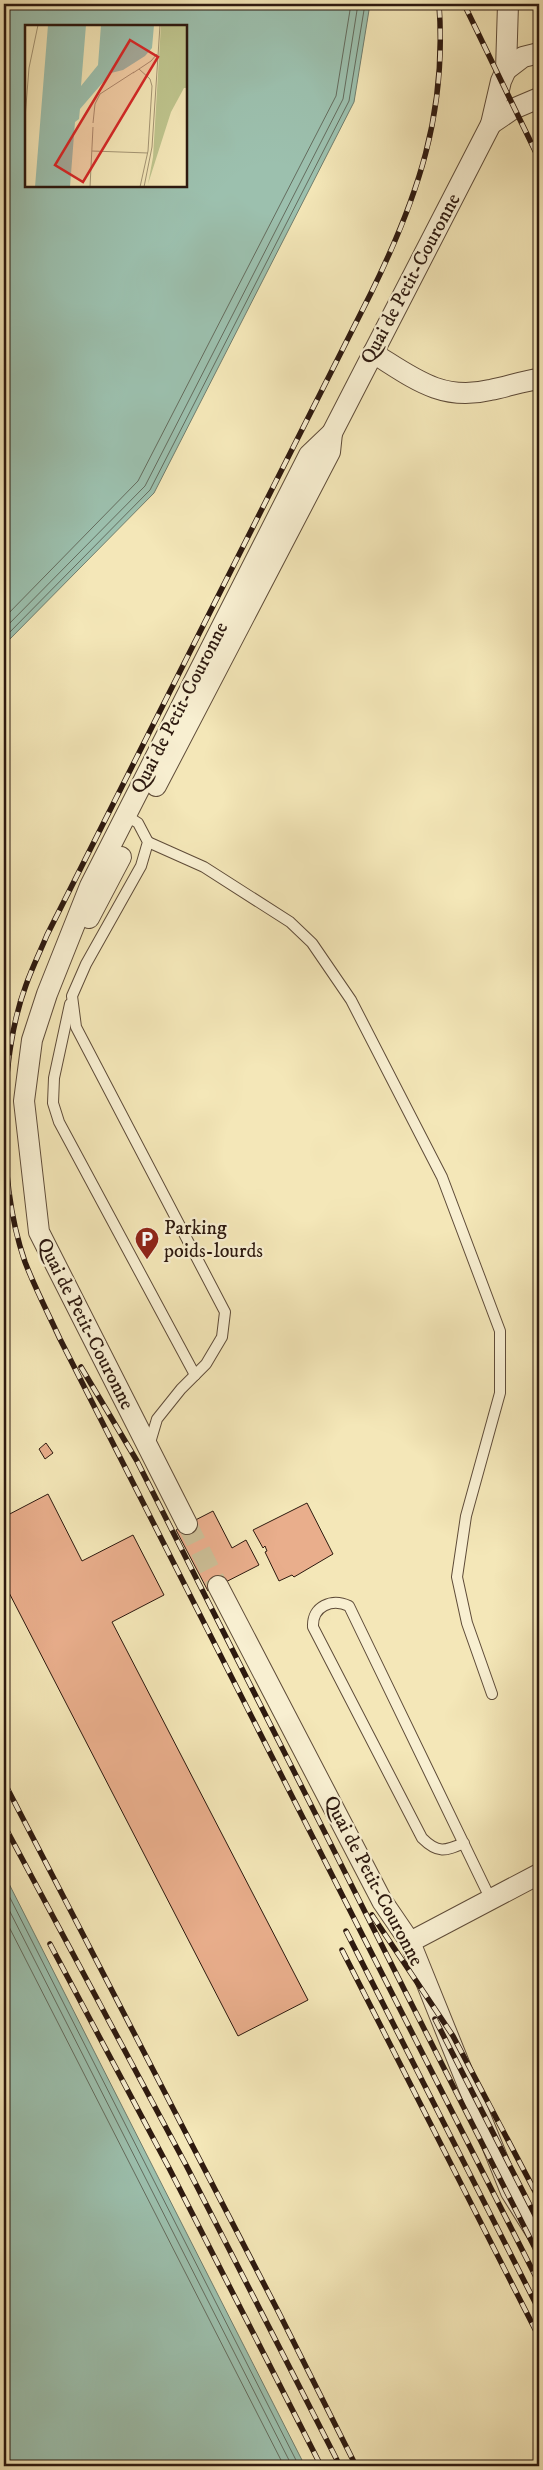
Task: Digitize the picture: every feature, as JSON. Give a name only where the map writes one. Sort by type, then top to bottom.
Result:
[{"type":"street","name":"Quai de Petit-Couronne","points":[[187,1524],[39,1232],[24,1101],[32,1040],[47,994],[90,886],[132,820],[176,714],[309,455],[332,433],[490,124],[500,81],[506,70],[508,4]]},
{"type":"street","points":[[506,70],[524,57],[539,53]]},
{"type":"street","name":"Quai de Petit-Couronne","points":[[490,124],[513,109],[539,98]]},
{"type":"street","points":[[373,353],[420,382],[439,390],[462,394],[539,379]]},
{"type":"street","name":"Quai de Petit-Couronne","points":[[218,1586],[382,1901],[410,1942],[512,2192],[539,2237]]},
{"type":"street","points":[[410,1942],[539,1874]]},
{"type":"lane","points":[[132,820],[148,842],[204,867],[290,922],[312,944],[351,1000],[442,1177],[500,1331],[500,1393],[466,1516],[457,1577],[467,1623],[492,1694]]},
{"type":"lane","points":[[148,842],[141,866],[86,964],[72,996],[54,1078],[53,1102],[59,1122],[195,1375]]},
{"type":"lane","points":[[72,996],[76,1027],[225,1312],[222,1337],[206,1364],[181,1389],[157,1419],[148,1450]]},
{"type":"lane","points":[[464,1843],[442,1850],[432,1848],[422,1838],[313,1627],[312,1620],[325,1604],[339,1601],[349,1606],[464,1843],[491,1900]]},
{"type":"water","points":[[4,4],[370,4],[354,102],[154,493],[6,643],[4,655]]},
{"type":"water","points":[[4,1874],[305,2466],[4,2466]]},
{"type":"building","points":[[46,1443],[53,1453],[45,1459],[39,1449]]},
{"type":"building","points":[[48,1494],[82,1561],[133,1535],[164,1595],[112,1622],[308,2000],[238,2036],[4,1583],[4,1517]]},
{"type":"building","points":[[307,1503],[333,1554],[294,1577],[292,1575],[279,1581],[265,1552],[267,1551],[265,1546],[263,1548],[253,1530]]},
{"type":"building","points":[[213,1511],[232,1548],[246,1540],[259,1565],[208,1591],[176,1530]]},
{"type":"tunnel","points":[[187,1524],[218,1586]]},
{"type":"railway","points":[[4,1110],[13,1031],[28,979],[47,935],[371,293],[403,223],[426,153],[433,118],[438,82],[440,44],[439,4]]},
{"type":"railway","points":[[464,4],[539,159]]},
{"type":"railway","points":[[4,1118],[5,1155],[15,1227],[25,1262],[37,1291],[539,2283]]},
{"type":"railway","points":[[81,1367],[137,1461],[539,2256]]},
{"type":"railway","points":[[4,1782],[279,2313],[356,2466]]},
{"type":"railway","points":[[4,1825],[186,2165],[340,2466]]},
{"type":"railway","points":[[372,1915],[453,2036],[539,2199]]},
{"type":"railway","points":[[346,1931],[539,2310]]},
{"type":"railway","points":[[50,1944],[169,2168],[321,2466]]},
{"type":"railway","points":[[342,1950],[539,2337]]},
{"type":"railway","points":[[435,2019],[539,2223]]},
{"type":"place","name":"Parking poids-lourds","points":[[147,1260]]}]
